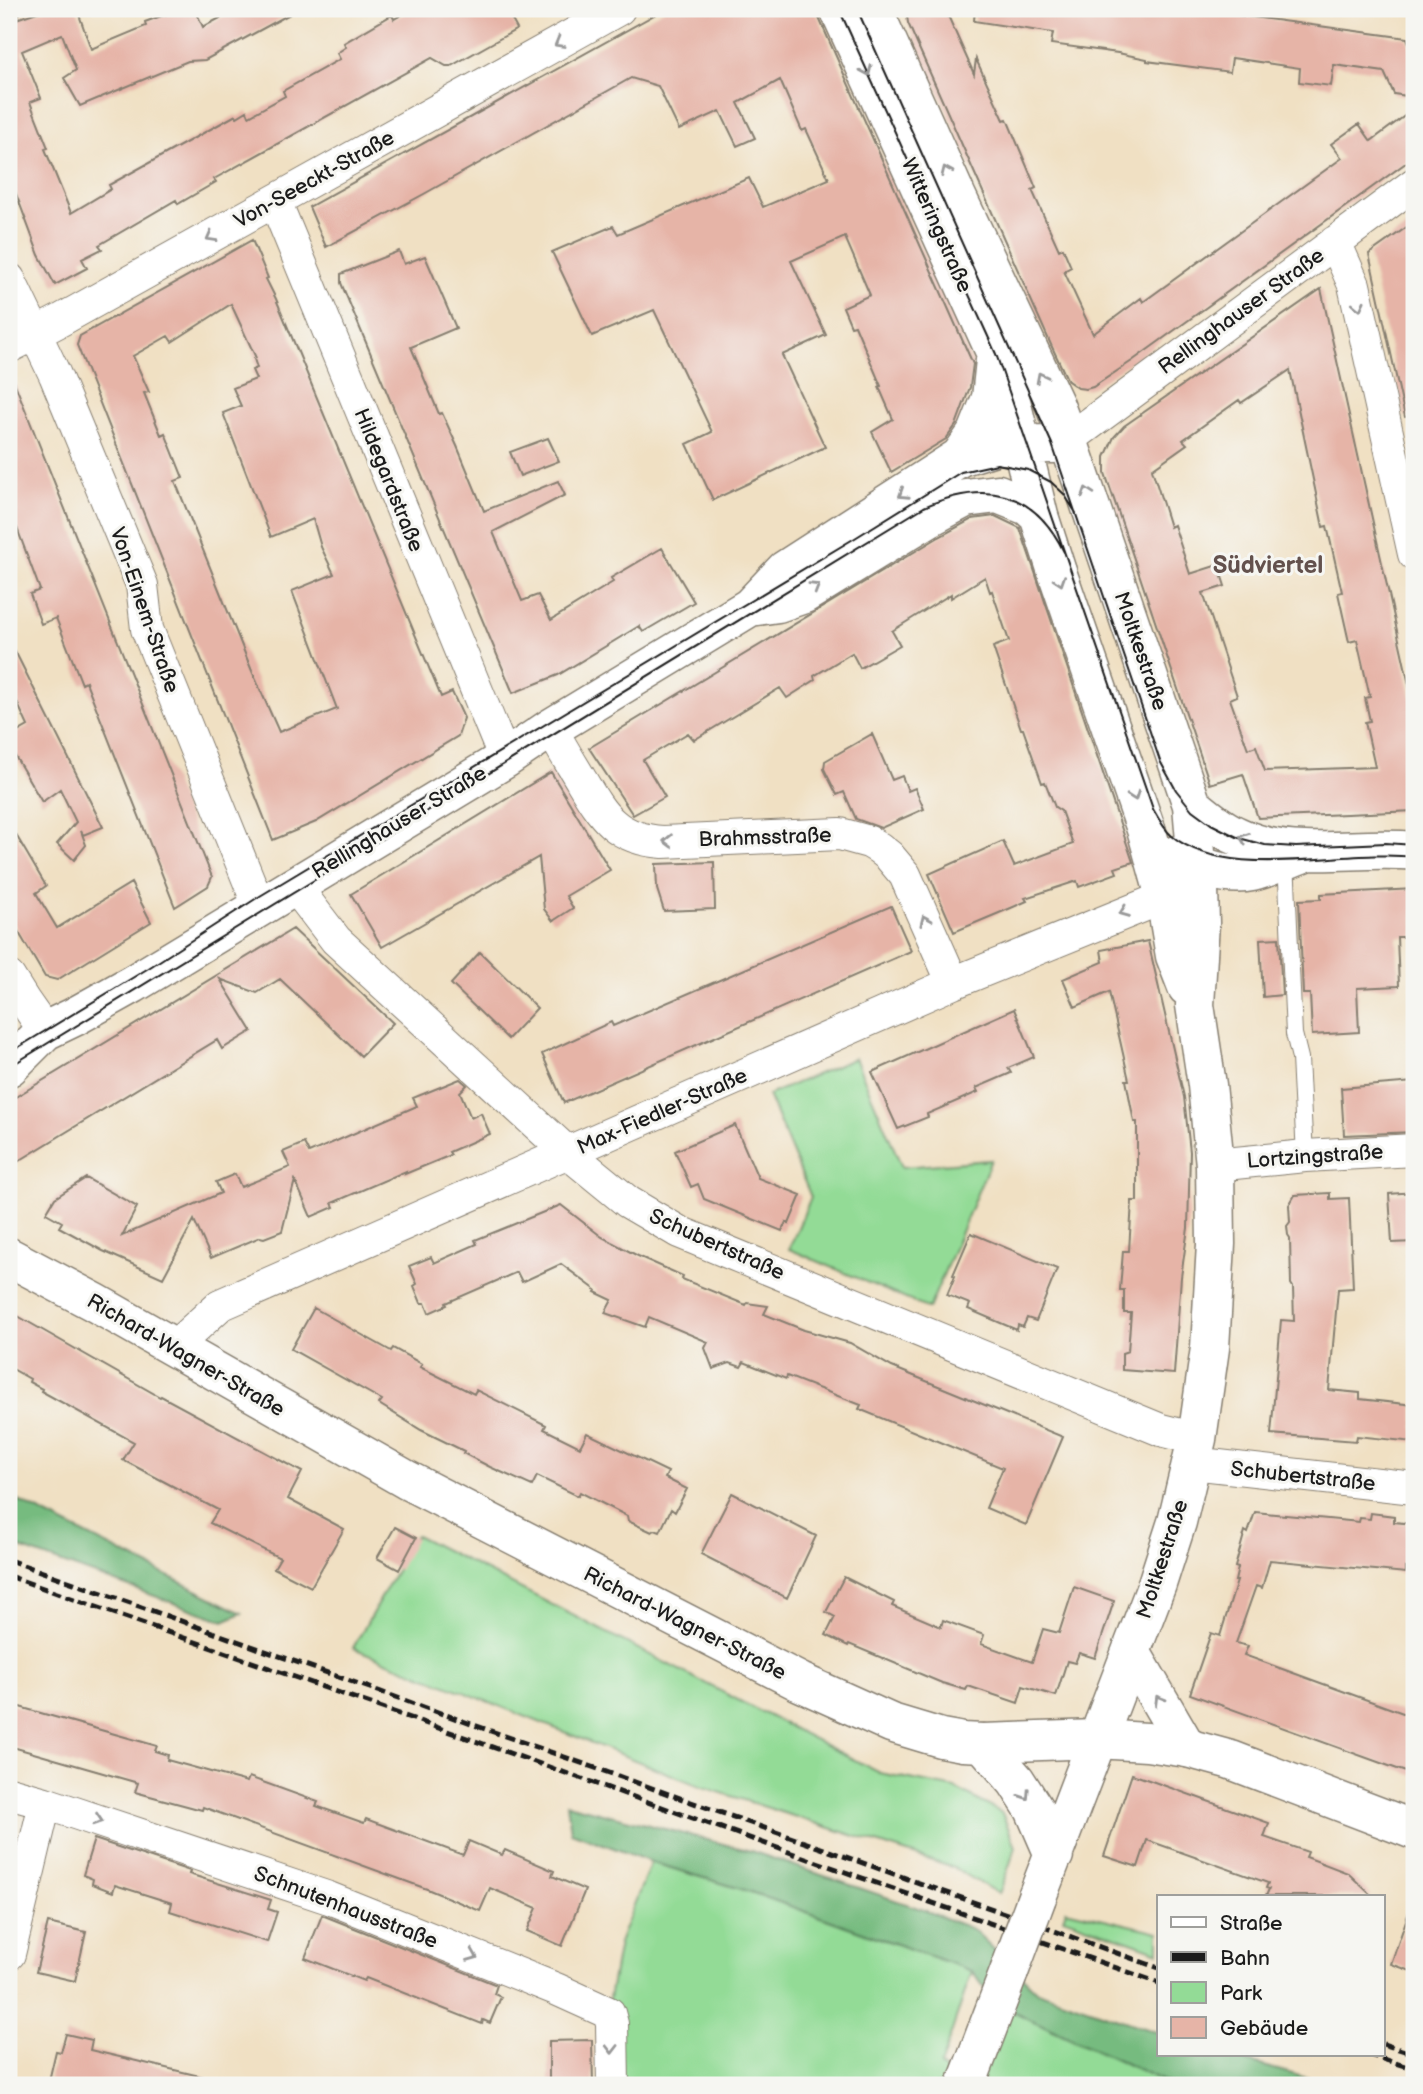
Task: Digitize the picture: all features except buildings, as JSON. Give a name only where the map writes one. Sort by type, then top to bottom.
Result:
[{"type":"street","name":"Von-Seeckt-Straße","points":[[22,340],[619,9]]},
{"type":"street","name":"Witteringstraße","points":[[839,9],[996,354],[1023,445]]},
{"type":"street","name":"Witteringstraße","points":[[873,9],[1069,440]]},
{"type":"street","name":"Rellinghauser Straße","points":[[750,607],[778,603],[804,594],[965,498],[1023,499],[1050,473],[1069,440],[1414,184]]},
{"type":"street","name":"Hildegardstraße","points":[[275,201],[505,759]]},
{"type":"street","points":[[1335,242],[1354,285],[1414,554]]},
{"type":"street","name":"Von-Einem-Straße","points":[[9,279],[22,340],[55,375],[142,585],[147,629],[259,906]]},
{"type":"street","points":[[960,457],[977,433],[991,398],[996,354]]},
{"type":"street","name":"Rellinghauser Straße","points":[[9,1067],[27,1031],[74,1017],[132,984],[505,759],[750,607],[785,570],[960,457],[998,445],[1052,444],[1069,440]]},
{"type":"street","name":"Moltkestraße","points":[[966,2085],[1157,1584],[1177,1521],[1194,1451],[1210,1348],[1216,1244],[1215,1165],[1195,1005],[1200,923],[1192,805],[1069,440]]},
{"type":"street","name":"Moltkestraße","points":[[1023,445],[1023,499],[1057,572],[1147,832],[1165,897],[1175,956],[1195,1005]]},
{"type":"street","name":"Brahmsstraße","points":[[551,728],[601,813],[617,829],[636,838],[663,842],[840,834],[869,842],[879,848],[905,874],[953,983]]},
{"type":"street","points":[[1192,805],[1239,838],[1295,856]]},
{"type":"street","points":[[1147,832],[1173,853],[1198,866],[1221,872],[1250,873],[1295,856],[1386,849],[1414,852]]},
{"type":"street","points":[[1200,923],[1250,873]]},
{"type":"street","name":"Schubertstraße","points":[[294,885],[336,940],[568,1153],[628,1202],[679,1231],[1161,1430],[1194,1451],[1414,1488]]},
{"type":"street","name":"Max-Fiedler-Straße","points":[[173,1348],[219,1305],[953,983],[1165,897]]},
{"type":"street","points":[[9,976],[24,1002],[27,1031]]},
{"type":"street","name":"Lortzingstraße","points":[[1215,1165],[1305,1156],[1414,1150]]},
{"type":"street","name":"Richard-Wagner-Straße","points":[[9,1257],[407,1480],[828,1696],[879,1718],[941,1738],[983,1743],[1097,1739],[1187,1748],[1231,1760],[1414,1830]]},
{"type":"street","points":[[1131,1651],[1187,1748]]},
{"type":"street","points":[[983,1743],[1016,1781],[1034,1809],[1054,1855]]},
{"type":"street","name":"Schnutenhausstraße","points":[[9,1793],[329,1898],[609,2013],[612,2024],[613,2085]]},
{"type":"street","points":[[9,1954],[45,1803]]},
{"type":"lane","points":[[1295,856],[1294,1034],[1300,1058],[1305,1156]]},
{"type":"lane","points":[[9,1052],[27,1031]]},
{"type":"green space","points":[[855,1058],[902,1167],[991,1160],[929,1309],[789,1249],[811,1197],[768,1095]]},
{"type":"green space","points":[[9,1496],[242,1613],[224,1621],[9,1544]]},
{"type":"green space","points":[[416,1535],[880,1773],[955,1788],[1002,1813],[1016,1847],[999,1894],[954,1868],[700,1786],[353,1648]]},
{"type":"green space","points":[[567,1804],[751,1851],[973,1929],[1037,1991],[1157,2032],[1157,2056],[1227,2056],[1332,2085],[1172,2085],[997,2004],[972,1971],[748,1891],[651,1862],[571,1832]]},
{"type":"green space","points":[[651,1862],[748,1891],[972,1971],[940,2067],[965,2085],[614,2085],[608,2004],[619,1943]]},
{"type":"green space","points":[[1066,1910],[1157,1932],[1157,1951],[1063,1918]]},
{"type":"green space","points":[[997,2004],[1172,2085],[967,2085]]},
{"type":"tram line","points":[[839,9],[996,354],[1153,809],[1161,823],[1172,836],[1196,850],[1224,858],[1288,861],[1385,855],[1414,857]]},
{"type":"tram line","points":[[857,9],[1052,444],[1160,761],[1176,790],[1192,810],[1211,824],[1239,838],[1265,845],[1414,845]]},
{"type":"tram line","points":[[9,1053],[260,896],[961,472],[997,464],[1028,470],[1051,482],[1064,494],[1076,513]]},
{"type":"tram line","points":[[9,1067],[924,507],[967,494],[1005,496],[1022,503],[1038,515],[1052,531],[1064,552]]},
{"type":"railway","points":[[9,1560],[1157,1967]]},
{"type":"railway","points":[[9,1576],[1157,1982]]},
{"type":"railway","points":[[1384,2044],[1414,2054]]},
{"type":"railway","points":[[1373,2056],[1414,2069]]},
{"type":"district","name":"Südviertel","points":[[1268,565]]}]
